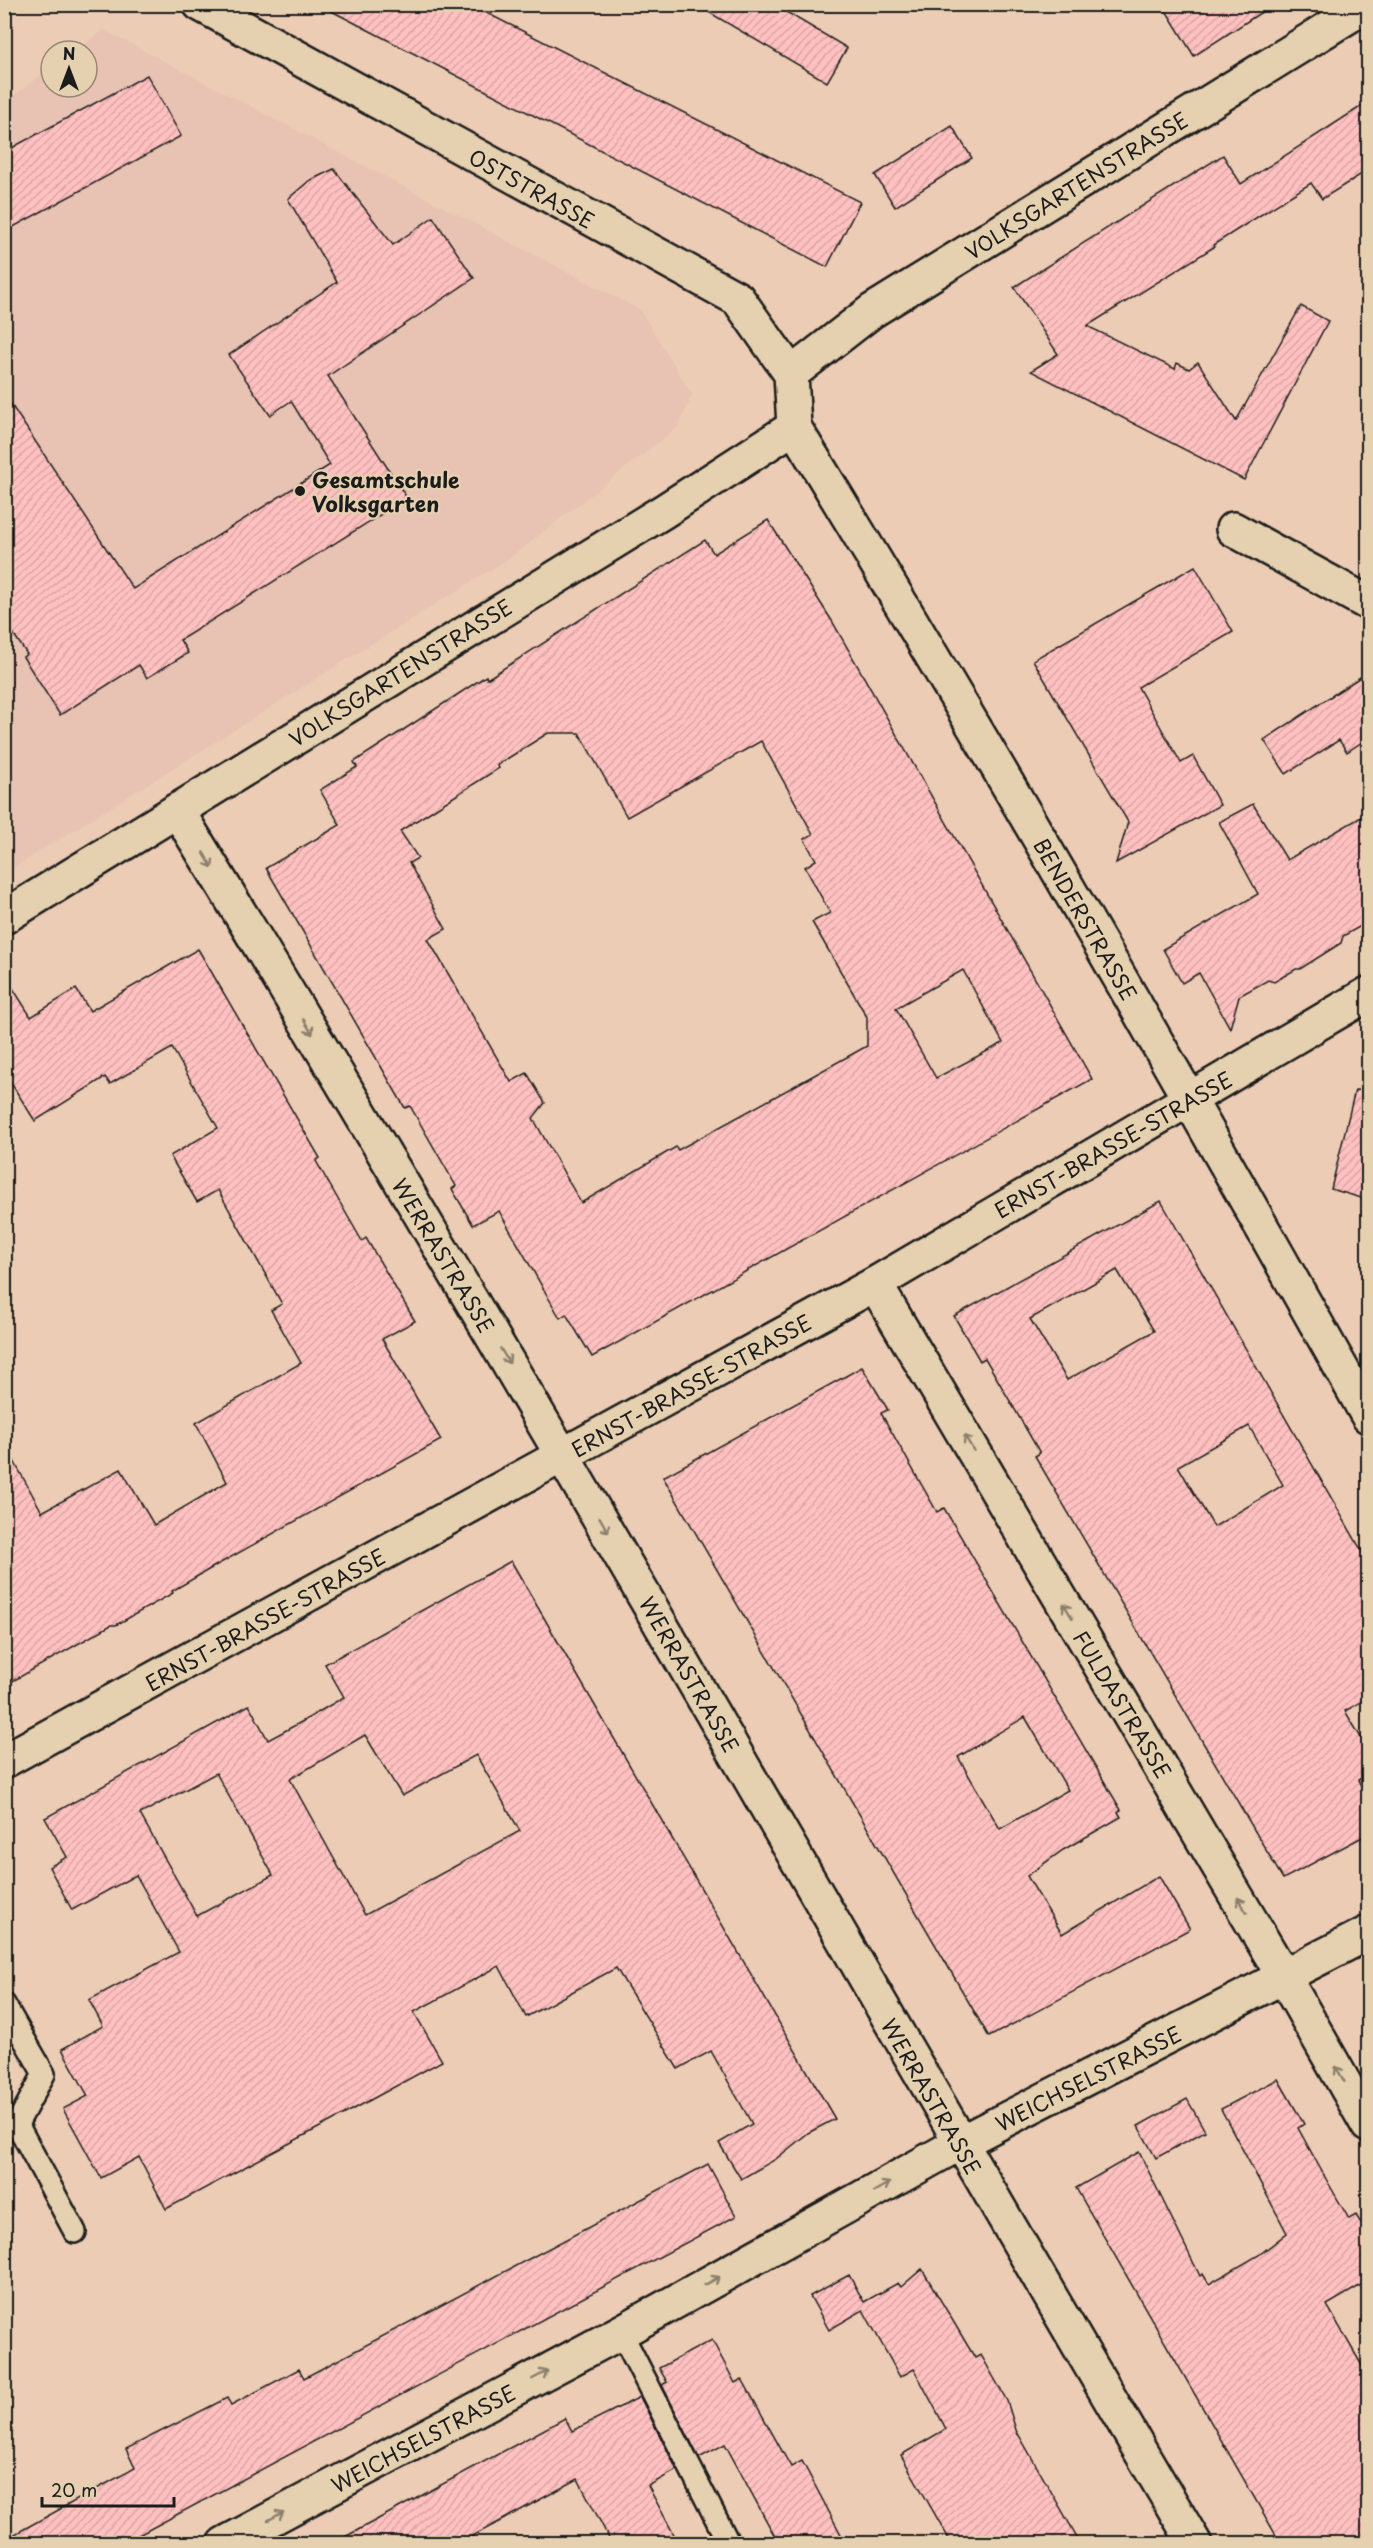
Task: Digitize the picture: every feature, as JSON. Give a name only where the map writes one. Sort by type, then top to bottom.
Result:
[{"type":"street","name":"OSTSTRASSE","points":[[200,4],[738,299],[791,374]]},
{"type":"street","name":"VOLKSGARTENSTRASSE","points":[[791,374],[872,311],[1368,4]]},
{"type":"street","points":[[791,374],[794,427]]},
{"type":"street","name":"VOLKSGARTENSTRASSE","points":[[4,917],[664,511],[794,427]]},
{"type":"street","name":"BENDERSTRASSE","points":[[794,427],[1020,806],[1191,1099],[1368,1416]]},
{"type":"street","points":[[1233,529],[1368,603]]},
{"type":"street","name":"WERRASTRASSE","points":[[177,810],[564,1455],[960,2143],[1195,2544]]},
{"type":"street","name":"ERNST-BRASSE-STRASSE","points":[[4,1761],[875,1284],[1368,994]]},
{"type":"street","name":"FULDASTRASSE","points":[[875,1284],[1284,1977],[1368,2125]]},
{"type":"street","name":"WEICHSELSTRASSE","points":[[224,2544],[621,2332],[960,2143],[1368,1933]]},
{"type":"lane","points":[[4,2004],[44,2074],[17,2124],[75,2232]]},
{"type":"lane","points":[[621,2332],[729,2544]]},
{"type":"shaded area","name":"Gesamtschule Volksgarten","points":[[104,30],[640,310],[692,395],[679,426],[511,557],[5,873],[5,102],[39,77],[39,99],[99,99],[99,39],[92,39]]},
{"type":"building","points":[[318,4],[469,4],[860,202],[827,267]]},
{"type":"building","points":[[695,4],[773,4],[847,48],[827,82]]},
{"type":"building","points":[[1162,4],[1274,4],[1194,56]]},
{"type":"building","points":[[147,75],[181,136],[4,232],[4,152]]},
{"type":"building","points":[[1368,102],[1368,170],[1322,199],[1311,183],[1087,326],[1175,369],[1177,363],[1189,369],[1198,362],[1236,421],[1301,306],[1328,321],[1244,480],[1031,371],[1058,354],[1014,287],[1223,155],[1241,184]]},
{"type":"building","points":[[952,126],[972,158],[895,207],[875,175]]},
{"type":"building","points":[[334,169],[393,245],[433,217],[474,278],[328,376],[407,498],[180,640],[188,653],[147,678],[139,665],[60,715],[23,657],[27,654],[4,620],[4,394],[133,589],[330,465],[291,401],[270,415],[229,355],[337,282],[288,199],[309,181]]},
{"type":"building","points":[[768,520],[832,621],[1092,1079],[592,1357],[566,1314],[560,1318],[499,1211],[473,1225],[452,1189],[456,1186],[410,1106],[405,1108],[266,868],[340,825],[320,790],[357,767],[354,762],[486,676],[487,679],[705,540],[714,554]],"holes":[[[548,733],[579,733],[627,817],[761,741],[813,834],[804,839],[816,860],[805,867],[830,913],[812,922],[867,1017],[867,1046],[678,1150],[676,1147],[581,1203],[533,1118],[545,1103],[527,1073],[511,1082],[428,939],[446,929],[409,863],[418,858],[400,831],[499,768],[497,765]],[[963,970],[1003,1043],[936,1078],[896,1008]]]},
{"type":"building","points":[[1195,566],[1233,632],[1138,687],[1181,763],[1193,756],[1220,805],[1116,863],[1128,822],[1033,660]]},
{"type":"building","points":[[1368,672],[1368,738],[1347,752],[1339,740],[1286,774],[1264,740]]},
{"type":"building","points":[[1253,804],[1287,860],[1368,813],[1368,922],[1343,936],[1341,943],[1300,969],[1274,982],[1268,980],[1239,996],[1230,1028],[1199,973],[1182,983],[1163,949],[1258,894],[1219,822]]},
{"type":"building","points":[[198,949],[320,1158],[316,1161],[362,1241],[366,1238],[415,1321],[382,1339],[441,1440],[215,1566],[172,1591],[173,1593],[116,1625],[111,1625],[4,1686],[4,1443],[42,1512],[121,1469],[154,1525],[227,1482],[196,1423],[301,1363],[271,1310],[282,1304],[218,1190],[197,1202],[170,1156],[218,1128],[172,1048],[110,1084],[105,1077],[35,1121],[4,1072],[4,974],[31,1017],[76,989],[90,1011]]},
{"type":"building","points":[[1355,1090],[1368,1091],[1368,1200],[1331,1189]]},
{"type":"building","points":[[1161,1201],[1368,1562],[1368,1698],[1345,1711],[1368,1749],[1368,1774],[1358,1780],[1368,1799],[1368,1834],[1283,1879],[1035,1456],[1040,1453],[985,1358],[980,1361],[954,1316]],"holes":[[[1117,1270],[1154,1331],[1067,1380],[1030,1319]],[[1249,1426],[1283,1485],[1214,1527],[1178,1466]]]},
{"type":"building","points":[[862,1367],[888,1410],[881,1413],[937,1512],[944,1508],[1121,1810],[1118,1812],[1121,1817],[1063,1850],[1027,1876],[1062,1934],[1159,1876],[1190,1929],[989,2037],[663,1477]],"holes":[[[1025,1717],[1068,1790],[1000,1829],[958,1757]]]},
{"type":"building","points":[[511,1561],[835,2119],[808,2133],[776,2159],[741,2179],[719,2143],[752,2124],[711,2051],[678,2069],[616,1968],[526,2017],[499,1966],[414,2012],[442,2061],[341,2116],[166,2209],[139,2157],[101,2178],[63,2109],[88,2096],[62,2049],[103,2026],[89,2000],[179,1952],[136,1875],[72,1910],[49,1867],[67,1857],[45,1818],[249,1705],[268,1740],[305,1720],[344,1697],[325,1664]],"holes":[[[365,1735],[402,1796],[476,1755],[520,1831],[365,1915],[290,1779]],[[216,1773],[273,1875],[197,1916],[140,1814]]]},
{"type":"building","points":[[1278,2079],[1304,2124],[1298,2128],[1349,2219],[1356,2215],[1368,2235],[1368,2281],[1327,2305],[1368,2376],[1368,2544],[1281,2544],[1076,2188],[1139,2152],[1200,2276],[1203,2274],[1209,2284],[1259,2255],[1287,2233],[1221,2109]]},
{"type":"building","points":[[1187,2099],[1205,2131],[1156,2158],[1138,2126]]},
{"type":"building","points":[[708,2164],[736,2216],[122,2544],[4,2544],[4,2540],[135,2468],[126,2449],[227,2398],[231,2405],[299,2369],[304,2378]]},
{"type":"building","points":[[922,2269],[975,2358],[981,2355],[1007,2401],[1016,2430],[1081,2544],[952,2544],[901,2455],[946,2429],[914,2369],[900,2377],[863,2310],[829,2330],[810,2296],[849,2275],[864,2302],[898,2283],[901,2287]]},
{"type":"building","points":[[712,2340],[735,2383],[742,2379],[791,2467],[802,2461],[846,2544],[779,2544],[725,2444],[699,2458],[662,2385],[667,2382],[659,2368]]},
{"type":"building","points":[[640,2397],[677,2470],[648,2486],[679,2544],[612,2544],[578,2479],[458,2544],[332,2544],[565,2418],[572,2431]]},
{"type":"place","name":"Gesamtschule Volksgarten","points":[[300,491]]}]
